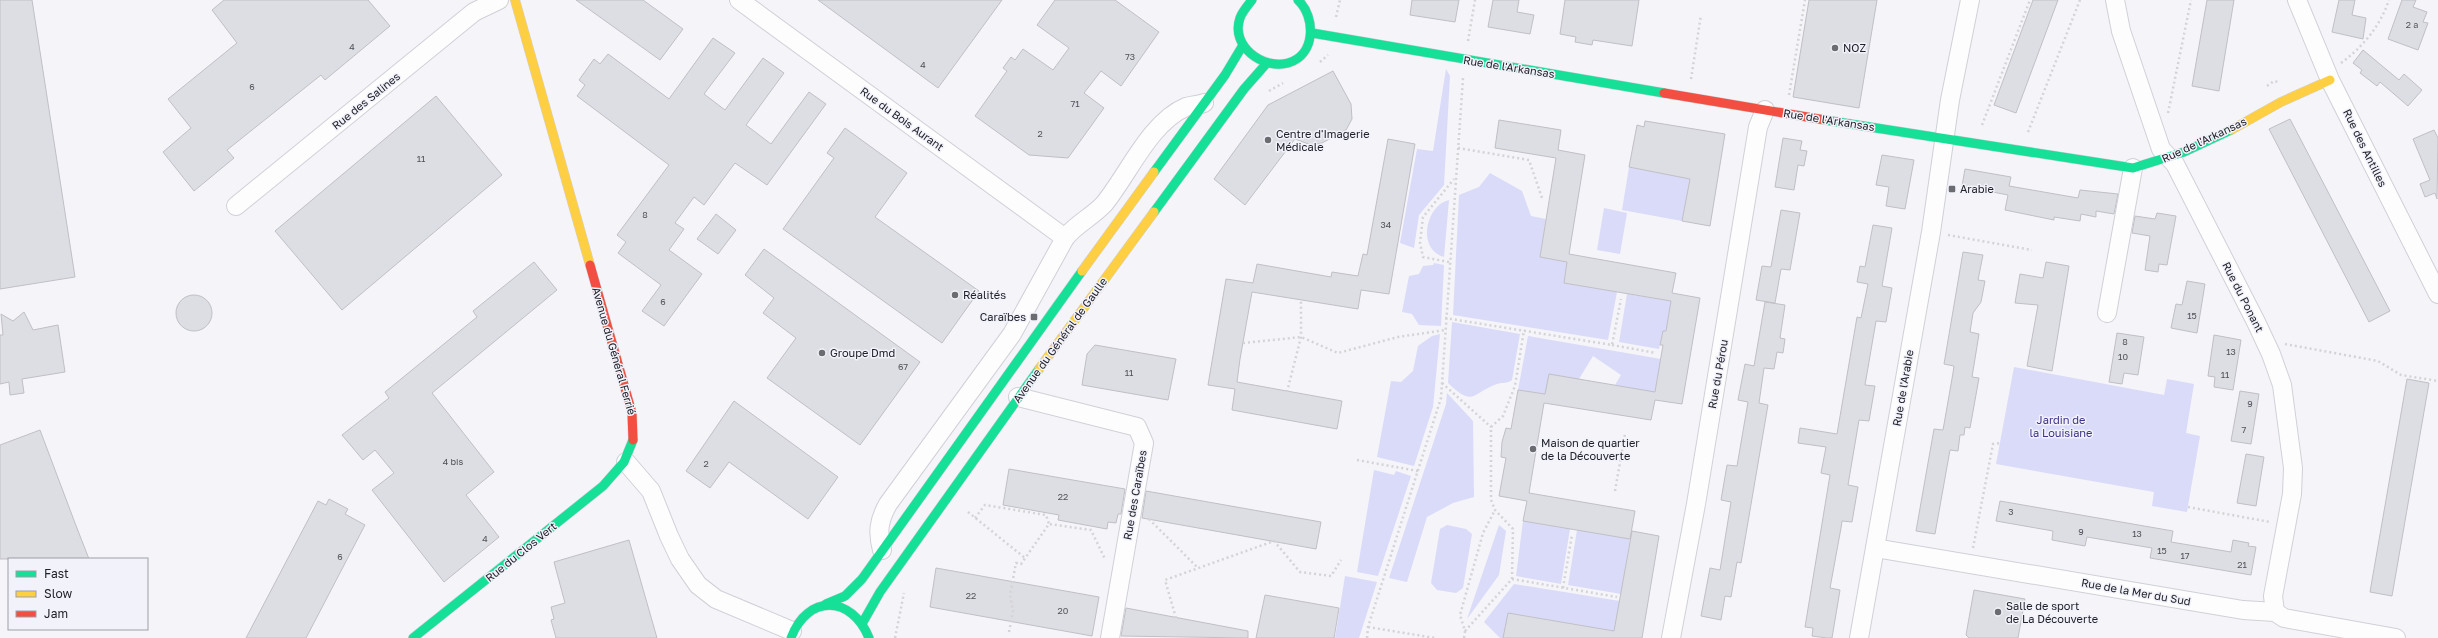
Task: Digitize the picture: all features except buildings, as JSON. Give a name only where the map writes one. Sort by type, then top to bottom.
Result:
[{"type":"street","name":"Rue des Salines","points":[[236,206],[474,12],[499,0]]},
{"type":"street","name":"Avenue du Général Ferrié","points":[[515,0],[632,414],[635,427],[634,441],[626,462]]},
{"type":"street","name":"Rue du Bois Aurant","points":[[739,0],[1065,238]]},
{"type":"street","points":[[1245,2],[1239,29],[1243,45],[1256,60],[1266,64],[1276,65],[1296,59],[1304,52],[1312,33],[1310,10],[1298,0]]},
{"type":"street","name":"Rue de l'Arabie","points":[[1859,638],[1931,232],[1950,100],[1970,0]]},
{"type":"street","name":"Rue du Ponant","points":[[2115,0],[2121,31],[2161,149],[2175,164],[2265,341],[2282,385],[2293,468],[2286,525],[2273,596],[2275,612]]},
{"type":"street","name":"Rue des Antilles","points":[[2297,0],[2329,77],[2438,294]]},
{"type":"street","name":"Rue de l'Arkansas","points":[[1312,33],[1786,114],[2021,149],[2133,168],[2169,158],[2329,77]]},
{"type":"street","name":"Avenue du Général de Gaulle","points":[[792,635],[805,613],[845,596],[862,579],[1204,103],[1243,45]]},
{"type":"street","name":"Avenue du Général de Gaulle","points":[[863,622],[880,592],[1018,397],[1240,95],[1266,64]]},
{"type":"street","points":[[882,550],[879,539],[880,519],[888,504],[1012,334],[1065,238],[1074,227],[1103,204],[1154,133],[1168,120],[1186,108],[1204,103]]},
{"type":"street","name":"Rue du Pérou","points":[[1671,638],[1696,504],[1758,128],[1765,110]]},
{"type":"street","points":[[2107,313],[2133,168]]},
{"type":"street","name":"Rue des Caraïbes","points":[[1018,397],[1137,427],[1144,443],[1110,638]]},
{"type":"street","points":[[626,462],[651,491],[680,559],[698,585],[716,598],[792,635]]},
{"type":"street","name":"Rue du Clos Vert","points":[[413,638],[603,486],[626,462]]},
{"type":"street","name":"Rue de la Mer du Sud","points":[[1874,548],[2243,610],[2275,612],[2284,618],[2396,638]]},
{"type":"street","points":[[826,604],[845,607],[853,612],[863,622],[868,638]]},
{"type":"path","points":[[1367,638],[1368,627],[1441,398],[1445,318],[1465,59],[1475,0]]},
{"type":"path","points":[[1786,114],[1805,0]]},
{"type":"path","points":[[1975,142],[2030,0]]},
{"type":"path","points":[[2021,149],[2080,0]]},
{"type":"path","points":[[2167,120],[2191,0]]},
{"type":"path","points":[[2329,77],[2373,32],[2384,15],[2389,0]]},
{"type":"path","points":[[1688,97],[1701,15]]},
{"type":"path","points":[[1458,148],[1528,160],[1542,198]]},
{"type":"path","points":[[1449,262],[1422,257],[1420,243],[1423,217],[1455,178]]},
{"type":"path","points":[[1931,232],[2032,250]]},
{"type":"path","points":[[1612,345],[1621,299]]},
{"type":"path","points":[[1287,392],[1301,337],[1301,300]]},
{"type":"path","points":[[1445,318],[1656,353]]},
{"type":"path","points":[[1243,343],[1301,337],[1338,354],[1398,337],[1445,330]]},
{"type":"path","points":[[1491,426],[1503,416],[1515,386],[1524,330]]},
{"type":"path","points":[[2265,341],[2378,361],[2401,375],[2438,381]]},
{"type":"path","points":[[1442,383],[1491,426],[1491,500],[1495,510],[1513,529],[1512,579],[1465,631]]},
{"type":"path","points":[[1615,491],[1625,434]]},
{"type":"path","points":[[1970,563],[1993,444],[2000,443]]},
{"type":"path","points":[[1358,460],[1418,471]]},
{"type":"path","points":[[975,518],[985,505],[1046,515],[1049,524]]},
{"type":"path","points":[[2188,507],[2286,525]]},
{"type":"path","points":[[1464,638],[1465,631],[1460,615],[1483,533],[1495,510]]},
{"type":"path","points":[[968,512],[1026,558]]},
{"type":"path","points":[[1149,519],[1198,568]]},
{"type":"path","points":[[1009,632],[1012,611],[1010,595],[1016,563],[1021,564],[1049,524]]},
{"type":"path","points":[[1049,524],[1091,530],[1107,562]]},
{"type":"path","points":[[1563,588],[1572,535]]},
{"type":"path","points":[[1176,618],[1165,580],[1274,541],[1300,572],[1331,576],[1341,560]]},
{"type":"path","points":[[1512,579],[1617,597]]},
{"type":"path","points":[[895,638],[902,601]]},
{"type":"path","points":[[1368,627],[1435,638]]},
{"type":"green space","points":[[1446,69],[1450,76],[1444,185],[1419,215],[1414,248],[1400,243],[1417,149],[1433,151]]},
{"type":"green space","points":[[1629,167],[1690,179],[1682,221],[1622,210]]},
{"type":"green space","points":[[1490,173],[1522,191],[1531,216],[1546,219],[1540,257],[1567,262],[1564,283],[1617,292],[1608,340],[1453,315],[1459,195],[1479,187]]},
{"type":"green space","points":[[1449,200],[1444,257],[1435,252],[1430,245],[1427,237],[1427,227],[1435,210],[1441,204]]},
{"type":"green space","points":[[1604,208],[1627,213],[1620,254],[1597,250]]},
{"type":"green space","points":[[1434,263],[1444,265],[1441,326],[1419,325],[1412,314],[1402,312],[1409,276],[1419,274],[1423,266],[1433,265]]},
{"type":"green space","points":[[1627,294],[1671,301],[1666,331],[1663,331],[1659,349],[1619,342]]},
{"type":"green space","points":[[1452,322],[1520,334],[1512,380],[1497,384],[1468,397],[1457,391],[1448,383]]},
{"type":"green space","points":[[1440,334],[1433,407],[1414,466],[1377,457],[1391,381],[1401,382],[1413,371],[1418,346],[1432,336]]},
{"type":"green space","points":[[1528,336],[1661,359],[1655,392],[1615,385],[1621,375],[1593,356],[1579,379],[1545,394],[1518,390]]},
{"type":"green space","name":"Jardin de la Louisiane","points":[[2014,367],[2164,395],[2167,379],[2194,384],[2186,433],[2200,436],[2187,512],[2152,506],[2154,492],[1996,464]]},
{"type":"green space","points":[[1447,393],[1473,421],[1474,497],[1453,503],[1427,517],[1407,582],[1389,578],[1446,404]]},
{"type":"green space","points":[[1374,470],[1394,475],[1396,471],[1411,476],[1378,576],[1357,572]]},
{"type":"green space","points":[[1523,521],[1570,529],[1561,584],[1516,576]]},
{"type":"green space","points":[[1447,525],[1466,529],[1472,534],[1463,588],[1456,593],[1437,590],[1431,583],[1440,529]]},
{"type":"green space","points":[[1499,525],[1506,531],[1499,575],[1467,619]]},
{"type":"green space","points":[[1577,530],[1630,539],[1621,594],[1568,585]]},
{"type":"green space","points":[[1345,576],[1377,582],[1359,638],[1335,638]]},
{"type":"green space","points":[[1514,584],[1620,601],[1614,631],[1509,613],[1503,638],[1500,638],[1484,622]]},
{"type":"traffic: fast","points":[[1252,0],[1240,18],[1238,28],[1240,38],[1244,46],[1251,54],[1269,63],[1278,64],[1288,63],[1297,59],[1304,52],[1308,44],[1310,35],[1308,16],[1304,7],[1298,0]]},
{"type":"traffic: fast","points":[[1312,33],[1664,93]]},
{"type":"traffic: fast","points":[[1154,172],[1225,75],[1243,45]]},
{"type":"traffic: fast","points":[[1154,212],[1244,89],[1266,64]]},
{"type":"traffic: fast","points":[[1825,120],[2133,168],[2184,152],[2231,130]]},
{"type":"traffic: fast","points":[[826,604],[845,596],[862,579],[1082,271]]},
{"type":"traffic: fast","points":[[863,622],[880,592],[1039,369]]},
{"type":"traffic: fast","points":[[413,638],[603,486],[624,462],[633,440]]},
{"type":"traffic: fast","points":[[791,638],[798,624],[808,613],[818,607],[830,605],[841,608],[852,614],[861,624],[869,638]]},
{"type":"traffic: slow","points":[[515,0],[590,265]]},
{"type":"traffic: slow","points":[[2231,130],[2281,102],[2330,80]]},
{"type":"traffic: slow","points":[[1082,271],[1154,172]]},
{"type":"traffic: slow","points":[[1039,369],[1154,212]]},
{"type":"traffic: jam","points":[[1664,93],[1825,120]]},
{"type":"traffic: jam","points":[[590,265],[632,413],[633,440]]},
{"type":"place","name":"NOZ","points":[[1835,48]]},
{"type":"place","name":"Centre d'Imagerie Médicale","points":[[1268,140]]},
{"type":"place","name":"Arabie","points":[[1952,189]]},
{"type":"place","name":"Réalités","points":[[955,295]]},
{"type":"place","name":"Caraïbes","points":[[1034,317]]},
{"type":"place","name":"Groupe Dmd","points":[[822,353]]},
{"type":"place","name":"Maison de quartier de la Découverte","points":[[1533,449]]},
{"type":"place","name":"Salle de sport de La Découverte","points":[[1998,612]]}]
